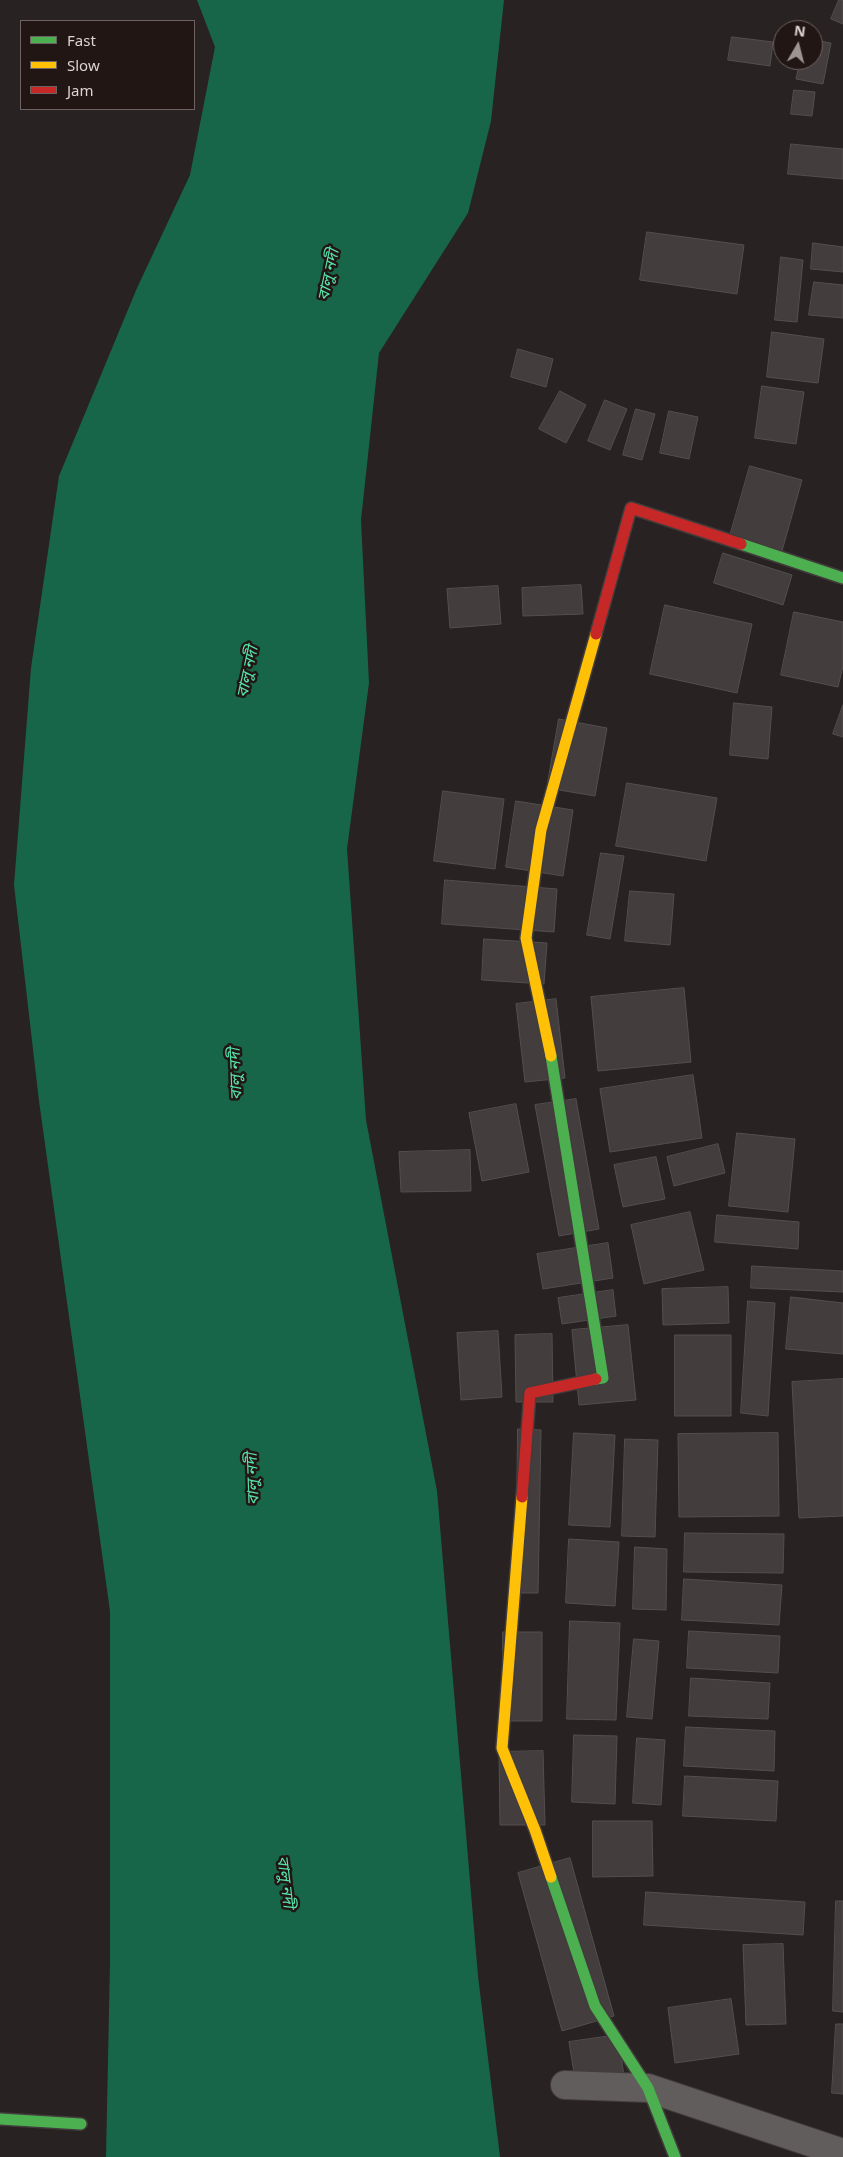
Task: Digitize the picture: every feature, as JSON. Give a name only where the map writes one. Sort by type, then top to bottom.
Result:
[{"type":"street","points":[[675,2157],[648,2088],[595,2006],[535,1830],[502,1748],[530,1393],[603,1378],[547,1029],[526,938],[541,830],[631,508],[843,578]]},
{"type":"street","points":[[565,2086],[648,2088],[843,2153]]},
{"type":"street","points":[[0,2119],[81,2124]]},
{"type":"water","name":"বালু নদী","points":[[197,0],[504,0],[491,121],[468,213],[379,353],[361,520],[369,683],[347,849],[366,1120],[437,1491],[478,1976],[500,2157],[106,2157],[110,1963],[110,1611],[39,1101],[14,885],[31,668],[59,476],[137,288],[190,175],[215,47]]},
{"type":"building","points":[[839,0],[843,0],[843,24],[831,19]]},
{"type":"building","points":[[732,37],[773,42],[770,66],[728,60]]},
{"type":"building","points":[[823,42],[831,43],[823,84],[796,79],[798,70],[823,70]]},
{"type":"building","points":[[794,90],[815,92],[812,116],[791,114]]},
{"type":"building","points":[[791,144],[843,149],[843,179],[788,174]]},
{"type":"building","points":[[647,232],[744,245],[737,294],[640,280]]},
{"type":"building","points":[[813,243],[843,247],[843,272],[811,269]]},
{"type":"building","points":[[781,257],[803,260],[797,322],[775,320]]},
{"type":"building","points":[[814,282],[843,285],[843,318],[809,315]]},
{"type":"building","points":[[772,332],[824,339],[818,383],[767,377]]},
{"type":"building","points":[[518,349],[553,359],[546,387],[511,377]]},
{"type":"building","points":[[762,386],[804,392],[796,444],[755,438]]},
{"type":"building","points":[[560,391],[586,405],[566,443],[539,429]]},
{"type":"building","points":[[605,400],[627,409],[610,450],[588,441]]},
{"type":"building","points":[[636,409],[655,414],[642,460],[623,455]]},
{"type":"building","points":[[669,411],[698,417],[689,459],[660,453]]},
{"type":"building","points":[[750,466],[802,480],[780,558],[728,543]]},
{"type":"building","points":[[723,553],[792,575],[783,605],[714,583]]},
{"type":"building","points":[[581,585],[583,614],[523,616],[522,588]]},
{"type":"building","points":[[498,586],[501,624],[450,628],[447,589]]},
{"type":"building","points":[[665,605],[752,624],[737,693],[650,674]]},
{"type":"building","points":[[794,612],[843,622],[843,666],[838,687],[781,675]]},
{"type":"building","points":[[734,703],[772,707],[768,759],[730,755]]},
{"type":"building","points":[[843,705],[843,737],[833,734]]},
{"type":"building","points":[[559,719],[607,728],[595,796],[547,788]]},
{"type":"building","points":[[627,783],[717,798],[706,861],[616,846]]},
{"type":"building","points":[[443,791],[504,799],[495,869],[434,861]]},
{"type":"building","points":[[516,801],[573,810],[563,876],[506,867]]},
{"type":"building","points":[[601,853],[624,856],[610,939],[587,935]]},
{"type":"building","points":[[445,880],[557,889],[554,932],[442,924]]},
{"type":"building","points":[[630,891],[674,894],[670,945],[625,941]]},
{"type":"building","points":[[484,939],[547,943],[544,984],[482,980]]},
{"type":"building","points":[[684,988],[691,1062],[598,1071],[591,997]]},
{"type":"building","points":[[556,999],[565,1078],[525,1082],[516,1004]]},
{"type":"building","points":[[693,1075],[702,1138],[610,1152],[600,1089]]},
{"type":"building","points":[[576,1099],[599,1229],[559,1236],[535,1105]]},
{"type":"building","points":[[516,1104],[529,1172],[482,1181],[469,1113]]},
{"type":"building","points":[[737,1133],[795,1139],[788,1212],[729,1206]]},
{"type":"building","points":[[718,1144],[725,1173],[674,1186],[667,1157]]},
{"type":"building","points":[[470,1150],[471,1191],[401,1192],[399,1152]]},
{"type":"building","points":[[656,1157],[665,1199],[623,1207],[614,1165]]},
{"type":"building","points":[[690,1212],[704,1270],[644,1284],[631,1225]]},
{"type":"building","points":[[717,1215],[799,1222],[798,1249],[715,1242]]},
{"type":"building","points":[[608,1243],[613,1278],[543,1289],[537,1254]]},
{"type":"building","points":[[752,1266],[843,1271],[843,1292],[751,1288]]},
{"type":"building","points":[[728,1287],[729,1323],[663,1325],[662,1289]]},
{"type":"building","points":[[613,1290],[616,1316],[562,1324],[558,1298]]},
{"type":"building","points":[[791,1297],[843,1303],[843,1354],[786,1349]]},
{"type":"building","points":[[748,1301],[775,1303],[768,1416],[741,1413]]},
{"type":"building","points":[[628,1325],[636,1400],[579,1405],[572,1330]]},
{"type":"building","points":[[498,1331],[502,1397],[461,1400],[457,1333]]},
{"type":"building","points":[[552,1334],[553,1402],[516,1402],[515,1335]]},
{"type":"building","points":[[675,1335],[731,1335],[731,1416],[675,1416]]},
{"type":"building","points":[[843,1379],[843,1516],[799,1518],[792,1382]]},
{"type":"building","points":[[518,1429],[541,1430],[538,1593],[516,1593]]},
{"type":"building","points":[[574,1433],[615,1435],[610,1527],[569,1525]]},
{"type":"building","points":[[778,1433],[779,1516],[679,1517],[678,1434]]},
{"type":"building","points":[[625,1439],[658,1440],[655,1537],[622,1536]]},
{"type":"building","points":[[685,1533],[784,1534],[783,1573],[684,1572]]},
{"type":"building","points":[[569,1539],[619,1542],[615,1606],[566,1603]]},
{"type":"building","points":[[635,1547],[667,1549],[666,1610],[633,1609]]},
{"type":"building","points":[[684,1579],[782,1585],[779,1625],[682,1620]]},
{"type":"building","points":[[570,1621],[620,1623],[616,1720],[567,1719]]},
{"type":"building","points":[[689,1631],[780,1636],[778,1673],[687,1668]]},
{"type":"building","points":[[503,1632],[542,1632],[542,1721],[503,1721]]},
{"type":"building","points":[[634,1639],[659,1641],[652,1719],[627,1717]]},
{"type":"building","points":[[691,1678],[770,1683],[768,1719],[689,1716]]},
{"type":"building","points":[[686,1727],[775,1731],[774,1771],[684,1766]]},
{"type":"building","points":[[574,1735],[617,1736],[615,1804],[572,1802]]},
{"type":"building","points":[[637,1738],[665,1740],[661,1805],[633,1803]]},
{"type":"building","points":[[543,1751],[545,1825],[500,1825],[499,1752]]},
{"type":"building","points":[[685,1776],[778,1781],[776,1821],[683,1816]]},
{"type":"building","points":[[593,1821],[652,1821],[653,1876],[593,1877]]},
{"type":"building","points":[[570,1858],[614,2016],[562,2031],[518,1873]]},
{"type":"building","points":[[646,1892],[805,1902],[803,1935],[644,1925]]},
{"type":"building","points":[[836,1901],[843,1901],[843,2012],[833,2011]]},
{"type":"building","points":[[783,1944],[786,2024],[746,2025],[743,1945]]},
{"type":"building","points":[[731,1999],[739,2054],[675,2063],[668,2008]]},
{"type":"building","points":[[836,2024],[843,2024],[843,2094],[832,2093]]},
{"type":"building","points":[[618,2035],[626,2090],[578,2097],[569,2042]]},
{"type":"traffic: fast","points":[[741,544],[843,578]]},
{"type":"traffic: fast","points":[[551,1056],[603,1378],[596,1379]]},
{"type":"traffic: fast","points":[[551,1877],[595,2006],[648,2088],[675,2157]]},
{"type":"traffic: fast","points":[[0,2119],[81,2124]]},
{"type":"traffic: slow","points":[[551,1056],[526,938],[541,830],[596,634]]},
{"type":"traffic: slow","points":[[522,1497],[502,1748],[535,1830],[551,1877]]},
{"type":"traffic: jam","points":[[596,634],[631,508],[741,544]]},
{"type":"traffic: jam","points":[[522,1497],[530,1393],[596,1379]]}]
